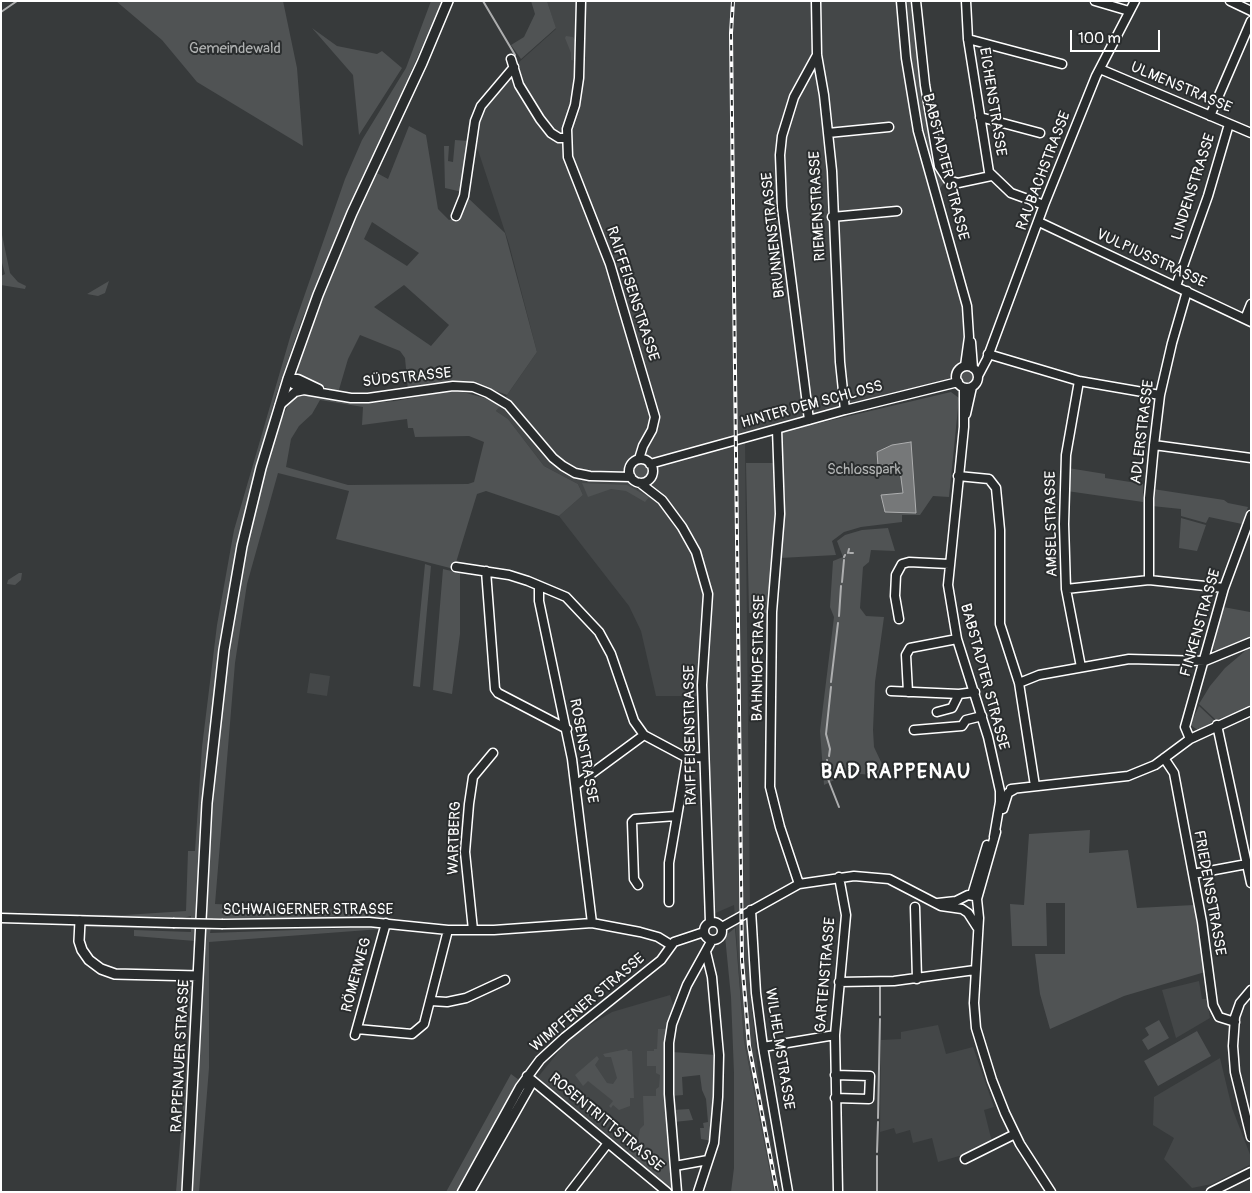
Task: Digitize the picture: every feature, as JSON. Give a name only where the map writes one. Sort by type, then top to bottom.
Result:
[{"type":"main road","name":"RAPPENAUER STRASSE","points":[[187,1192],[206,803],[224,650],[242,546],[288,378],[318,296],[352,213],[422,63],[448,1]]},
{"type":"main road","points":[[80,921],[79,941],[82,950],[89,960],[101,969],[115,974],[198,976]]},
{"type":"street","name":"RAIFFEISENSTRASSE","points":[[581,1],[578,90],[566,138],[568,157],[610,264],[656,417],[652,430],[643,446],[640,460],[633,463],[630,473],[662,500]]},
{"type":"street","name":"RIEMENSTRASSE","points":[[816,1],[817,54],[832,171],[832,217],[840,362],[845,410]]},
{"type":"street","name":"BABSTADTER STRASSE","points":[[901,1],[906,58],[918,131],[967,306],[971,367],[958,371],[965,386],[964,420],[949,564],[950,601],[957,639],[982,716],[1000,792]]},
{"type":"street","points":[[916,1],[925,85],[939,166],[948,180],[958,183],[991,176]]},
{"type":"street","name":"EICHENSTRASSE","points":[[966,1],[968,39],[991,176],[1010,193],[1044,206]]},
{"type":"street","points":[[1095,1],[1129,12]]},
{"type":"street","name":"RAUBACHSTRASSE","points":[[978,376],[1100,69],[1135,1]]},
{"type":"street","points":[[1230,1],[1251,11]]},
{"type":"street","points":[[1210,116],[1251,21]]},
{"type":"street","points":[[968,39],[1062,64]]},
{"type":"street","name":"BRUNNENSTRASSE","points":[[809,420],[782,207],[780,155],[782,136],[794,97],[817,54]]},
{"type":"street","points":[[511,59],[519,85],[540,118],[551,132],[559,138],[566,138]]},
{"type":"street","points":[[456,216],[464,196],[475,121],[481,106],[514,68]]},
{"type":"street","name":"ULMENSTRASSE","points":[[1100,69],[1251,133]]},
{"type":"street","points":[[980,117],[1040,133]]},
{"type":"street","name":"LINDENSTRASSE","points":[[1176,286],[1208,196],[1229,124]]},
{"type":"street","points":[[828,133],[889,127]]},
{"type":"street","points":[[832,217],[897,210]]},
{"type":"street","name":"VULPIUSSTRASSE","points":[[1039,222],[1248,321]]},
{"type":"street","name":"ADLERSTRASSE","points":[[1149,580],[1149,498],[1160,394],[1187,291]]},
{"type":"street","points":[[1248,321],[1251,304]]},
{"type":"street","points":[[988,354],[1079,381],[1160,394]]},
{"type":"street","name":"RAUBACHSTRASSE","points":[[971,367],[988,354]]},
{"type":"street","points":[[293,364],[298,379]]},
{"type":"street","points":[[971,367],[978,376]]},
{"type":"street","name":"BABSTADTER STRASSE","points":[[965,386],[977,383],[978,376]]},
{"type":"street","name":"SÜDSTRASSE","points":[[288,378],[298,379],[325,393]]},
{"type":"street","name":"SÜDSTRASSE","points":[[288,378],[293,384],[304,390],[352,398],[368,398],[438,388],[473,387],[488,393],[508,405],[524,422],[541,446],[564,466],[575,472],[608,477],[630,473]]},
{"type":"street","name":"AMSELSTRASSE","points":[[1079,381],[1069,433],[1064,475],[1066,589],[1081,667]]},
{"type":"street","name":"HINTER DEM SCHLOSS","points":[[651,471],[674,456],[845,410],[965,386]]},
{"type":"street","points":[[280,405],[295,392],[304,390]]},
{"type":"street","name":"BAHNHOFSTRASSE","points":[[777,429],[780,514],[772,612],[770,787],[780,827],[799,884]]},
{"type":"street","points":[[1154,445],[1251,458]]},
{"type":"street","points":[[640,460],[651,471],[640,483]]},
{"type":"street","name":"RAIFFEISENSTRASSE","points":[[651,471],[662,500],[682,527],[696,552],[708,594],[702,665],[703,756],[710,922]]},
{"type":"street","points":[[958,476],[989,479],[996,488],[1000,530],[1000,624],[1019,683],[1035,786]]},
{"type":"street","name":"FINKENSTRASSE","points":[[1190,739],[1185,727],[1224,588],[1251,515]]},
{"type":"street","points":[[899,618],[895,596],[896,574],[902,564],[909,562],[949,564]]},
{"type":"street","points":[[456,567],[515,577],[566,597],[586,616],[599,632],[622,683],[634,720],[644,735],[686,758],[703,756]]},
{"type":"street","points":[[486,571],[495,689],[498,693],[567,729]]},
{"type":"street","points":[[1066,589],[1149,580],[1224,588]]},
{"type":"street","name":"ROSENSTRASSE","points":[[540,586],[539,601],[567,729],[576,785],[592,923]]},
{"type":"street","points":[[908,692],[906,655],[910,648],[957,639]]},
{"type":"street","points":[[1019,683],[1039,675],[1149,658],[1205,661],[1251,642]]},
{"type":"street","points":[[891,691],[959,694],[975,692]]},
{"type":"street","points":[[937,712],[952,708],[959,694]]},
{"type":"street","points":[[1000,792],[1035,786],[1128,776],[1144,771],[1190,739],[1251,711]]},
{"type":"street","points":[[914,730],[962,726],[966,720],[982,716]]},
{"type":"street","points":[[1217,725],[1251,883]]},
{"type":"street","points":[[576,785],[644,735]]},
{"type":"street","name":"WARTBERG","points":[[473,930],[465,852],[469,804],[473,777],[493,753]]},
{"type":"street","points":[[669,902],[669,863],[686,758]]},
{"type":"street","name":"FRIEDENSSTRASSE","points":[[1164,758],[1174,773],[1193,874],[1215,1012],[1219,1017],[1234,1022]]},
{"type":"street","points":[[990,846],[1008,793],[1015,789]]},
{"type":"street","points":[[994,837],[1000,792]]},
{"type":"street","points":[[1000,792],[990,846],[974,897],[977,908],[974,1003],[978,1035],[998,1095],[1015,1134],[1046,1190]]},
{"type":"street","points":[[638,885],[634,879],[632,822],[635,819],[676,816]]},
{"type":"street","points":[[1193,874],[1247,864]]},
{"type":"street","points":[[722,927],[799,884],[839,877],[872,876],[889,880],[949,908],[965,911],[977,908]]},
{"type":"street","name":"GARTENSTRASSE","points":[[838,1192],[835,1035],[846,915],[839,877]]},
{"type":"street","points":[[936,903],[961,899],[968,894],[974,897]]},
{"type":"street","points":[[961,899],[965,911],[977,928]]},
{"type":"street","points":[[915,907],[917,979]]},
{"type":"street","name":"WILHELMSTRASSE","points":[[751,910],[755,985],[763,1047],[788,1192]]},
{"type":"street","name":"SCHWAIGERNER STRASSE","points":[[1,918],[224,924],[386,923],[448,930],[592,923],[658,937],[671,945]]},
{"type":"street","points":[[712,940],[706,937],[704,932],[706,925],[710,922],[718,923],[722,927]]},
{"type":"street","name":"RÖMERWEG","points":[[386,923],[356,1032],[412,1034],[424,1024],[431,1001]]},
{"type":"street","points":[[677,1192],[669,1094],[668,1059],[672,1026],[687,985],[712,940],[721,936],[722,927]]},
{"type":"street","points":[[448,930],[431,1001],[447,1002],[466,998],[505,980]]},
{"type":"street","name":"WIMPFENER STRASSE","points":[[462,1192],[530,1078],[565,1037],[660,960],[671,945],[704,932]]},
{"type":"street","points":[[698,1192],[716,1134],[719,1055],[712,976],[706,952]]},
{"type":"street","points":[[839,982],[917,979],[975,970]]},
{"type":"street","points":[[1251,990],[1240,1003],[1234,1022],[1233,1046],[1235,1072],[1251,1137]]},
{"type":"street","points":[[763,1047],[835,1035]]},
{"type":"street","points":[[835,1075],[870,1076],[869,1099],[835,1098]]},
{"type":"street","name":"WIMPFENER STRASSE","points":[[470,1192],[530,1078]]},
{"type":"street","name":"ROSENTRITTSTRASSE","points":[[530,1078],[667,1192]]},
{"type":"street","points":[[965,1159],[1015,1134]]},
{"type":"street","points":[[570,1192],[608,1143]]},
{"type":"street","points":[[675,1166],[708,1160]]},
{"type":"street","points":[[1211,1192],[1251,1172]]},
{"type":"shaded area","points":[[547,1],[900,1],[906,68],[964,306],[966,333],[963,360],[949,378],[940,383],[742,433],[745,441],[751,1001],[760,1089],[781,1192],[774,1192],[744,1041],[734,905],[704,918],[703,696],[656,696],[641,631],[629,606],[559,516],[583,495],[578,484],[544,466],[508,419],[496,411],[537,352],[509,244],[476,144],[476,109],[498,81],[556,29]]},
{"type":"shaded area","points":[[911,442],[916,513],[885,512],[881,495],[903,493],[899,463],[878,466],[877,452],[892,445]]},
{"type":"shaded area","points":[[310,673],[330,676],[327,696],[307,693]]},
{"type":"shaded area","points":[[1199,981],[1202,999],[1207,999],[1210,1018],[1176,1038],[1162,990]]},
{"type":"shaded area","points":[[670,995],[673,1005],[666,1055],[663,1115],[665,1186],[541,1082],[538,1077],[564,1045],[580,1031],[612,1012]]},
{"type":"shaded area","points":[[938,1025],[946,1054],[973,1047],[994,1107],[984,1110],[992,1142],[970,1153],[938,1162],[932,1138],[913,1143],[910,1130],[896,1134],[894,1128],[880,1132],[881,1040],[901,1039],[901,1032]]},
{"type":"shaded area","points":[[1220,1058],[1232,1108],[1251,1157],[1251,1164],[1212,1184],[1192,1188],[1164,1159],[1174,1138],[1153,1125],[1154,1097]]},
{"type":"green space","name":"Gemeindewald","points":[[116,1],[283,1],[297,68],[303,146],[197,82],[162,40]]},
{"type":"green space","points":[[431,1],[442,1],[302,319],[275,398],[237,546],[220,649],[202,803],[195,941],[134,936],[134,930],[191,932],[191,916],[179,919],[36,918],[33,914],[125,915],[186,911],[188,851],[195,851],[202,747],[217,625],[234,530],[291,334],[345,179],[362,140],[406,68]]},
{"type":"green space","points":[[531,1],[547,1],[556,28],[521,59],[511,45],[524,37],[535,14]]},
{"type":"green space","points":[[907,1],[913,1],[925,113],[938,167],[945,182],[940,188],[938,188],[922,121],[912,70]]},
{"type":"green space","points":[[312,28],[337,46],[377,54],[382,51],[402,68],[359,135],[353,75]]},
{"type":"green space","points":[[566,36],[573,37],[575,40],[576,61],[571,60]]},
{"type":"green space","points":[[409,126],[426,135],[438,209],[449,220],[461,215],[467,197],[505,233],[537,352],[507,395],[478,384],[430,386],[408,390],[405,358],[400,351],[360,335],[348,359],[338,393],[299,375],[298,368],[318,310],[375,172],[388,179]],"holes":[[[372,222],[419,253],[407,266],[364,239]],[[404,285],[449,325],[431,346],[374,307]]]},
{"type":"green space","points":[[455,140],[469,141],[462,192],[445,188],[444,146],[449,146],[448,161],[453,162]]},
{"type":"green space","points":[[1,230],[10,273],[18,282],[26,286],[25,289],[1,285],[1,276],[5,274],[1,259]]},
{"type":"green space","points":[[109,281],[105,293],[98,296],[87,294]]},
{"type":"green space","points":[[967,370],[972,372],[974,377],[972,382],[967,384],[962,382],[960,377],[962,372]]},
{"type":"green space","points":[[455,390],[485,398],[500,406],[496,411],[508,419],[544,466],[578,484],[583,495],[559,516],[486,491],[477,494],[454,569],[336,539],[349,491],[278,473],[247,584],[235,663],[215,904],[342,909],[391,918],[213,918],[210,933],[381,927],[381,929],[209,942],[209,1068],[199,1192],[190,1192],[210,826],[222,699],[246,542],[275,433],[290,401],[299,395],[310,393],[339,400],[370,403],[395,401]],"holes":[[[320,400],[363,407],[362,425],[407,419],[408,428],[413,428],[415,437],[469,436],[484,442],[474,482],[468,484],[348,485],[286,467],[291,439],[299,426],[312,414]]]},
{"type":"green space","name":"Schlosspark","points":[[951,392],[959,398],[949,497],[933,496],[920,515],[902,515],[902,522],[861,527],[844,532],[832,541],[836,555],[780,558],[784,513],[781,432]]},
{"type":"green space","points":[[641,463],[649,471],[641,479],[633,471]]},
{"type":"green space","points":[[746,463],[776,463],[777,512],[768,613],[749,613]]},
{"type":"green space","points":[[1068,468],[1105,474],[1105,478],[1143,484],[1143,502],[1067,491]]},
{"type":"green space","points":[[582,483],[627,485],[649,497],[645,502],[626,491],[611,489],[588,497]]},
{"type":"green space","points":[[1153,489],[1224,500],[1228,503],[1248,507],[1242,524],[1209,517],[1206,523],[1181,516],[1181,509],[1152,506]]},
{"type":"green space","points":[[1181,518],[1206,525],[1197,551],[1179,548]]},
{"type":"green space","points":[[888,528],[895,551],[871,550],[869,562],[863,567],[860,608],[866,616],[884,617],[875,682],[873,730],[874,747],[882,764],[884,776],[849,773],[824,785],[820,731],[834,617],[830,607],[833,561],[843,557],[837,541],[845,535],[862,530]]},
{"type":"green space","points":[[425,564],[431,566],[420,687],[413,686]]},
{"type":"green space","points":[[443,569],[460,573],[460,634],[452,694],[433,690]]},
{"type":"green space","points":[[22,573],[21,580],[15,585],[7,584],[8,580]]},
{"type":"green space","points":[[1223,607],[1250,612],[1250,637],[1220,653],[1213,649]]},
{"type":"green space","points":[[1251,646],[1251,707],[1216,720],[1199,704],[1210,686],[1225,668]]},
{"type":"green space","points":[[1199,706],[1215,721],[1198,730],[1190,725]]},
{"type":"green space","points":[[1090,830],[1089,853],[1128,850],[1137,908],[1194,905],[1205,972],[1124,996],[1050,1029],[1040,994],[1035,954],[1065,954],[1065,903],[1046,903],[1047,946],[1012,946],[1010,904],[1024,905],[1029,834]]},
{"type":"green space","points":[[86,925],[180,927],[179,929],[86,927]]},
{"type":"green space","points":[[735,928],[744,1041],[774,1192],[731,1192],[734,1168],[734,1073],[731,997],[725,936]]},
{"type":"green space","points":[[189,986],[194,986],[183,1192],[176,1192],[187,1058]]},
{"type":"green space","points":[[1159,1020],[1169,1038],[1148,1050],[1142,1040],[1149,1035],[1145,1028]]},
{"type":"green space","points":[[658,1029],[667,1029],[665,1095],[673,1186],[670,1189],[626,1154],[638,1139],[640,1129],[644,1125],[643,1096],[656,1096],[656,1089],[659,1087],[660,1075],[656,1073],[656,1066],[647,1066],[647,1051],[657,1049]]},
{"type":"green space","points":[[1197,1031],[1211,1056],[1158,1086],[1144,1061]]},
{"type":"green space","points":[[627,1049],[632,1051],[634,1098],[630,1098],[630,1106],[619,1110],[613,1105],[611,1108],[609,1106],[613,1101],[588,1081],[583,1086],[575,1075],[597,1056],[599,1059],[595,1065],[607,1083],[613,1084],[617,1078],[611,1057],[605,1057],[603,1054]]},
{"type":"green space","points":[[672,1052],[716,1055],[712,1141],[701,1139],[700,1128],[704,1128],[703,1123],[708,1122],[706,1099],[702,1090],[700,1075],[682,1077],[683,1095],[671,1096]]},
{"type":"green space","points":[[511,1074],[519,1080],[459,1189],[457,1192],[446,1192]]},
{"type":"green space","points":[[689,1109],[693,1120],[674,1122],[673,1110]]},
{"type":"waterway","points":[[1,12],[17,1]]},
{"type":"waterway","points":[[483,1],[515,55]]},
{"type":"waterway","points":[[848,553],[849,549]]},
{"type":"waterway","points":[[842,582],[844,560]]},
{"type":"waterway","points":[[839,616],[841,586]]},
{"type":"waterway","points":[[831,682],[838,623]]},
{"type":"waterway","points":[[829,756],[830,749],[826,734],[831,687]]},
{"type":"waterway","points":[[827,760],[827,773]]},
{"type":"waterway","points":[[828,779],[839,807]]},
{"type":"waterway","points":[[880,985],[880,1015]]},
{"type":"waterway","points":[[878,1118],[880,1019]]},
{"type":"waterway","points":[[877,1152],[878,1122]]},
{"type":"waterway","points":[[877,1156],[877,1192]]},
{"type":"railway","points":[[733,1],[731,33],[742,960],[749,1046],[777,1192]]},
{"type":"district","name":"BAD RAPPENAU","points":[[896,773]]}]
